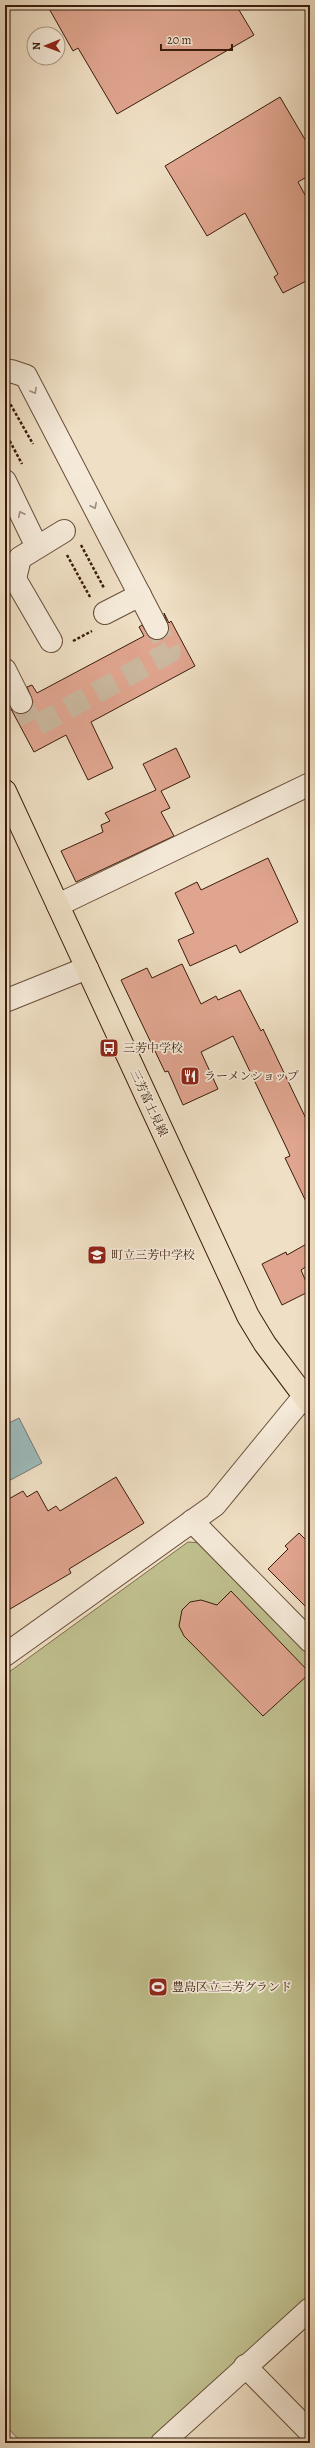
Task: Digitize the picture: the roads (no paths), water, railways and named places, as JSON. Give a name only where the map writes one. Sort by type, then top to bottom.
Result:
[{"type":"main road","name":"三芳富士見線","points":[[5,791],[248,1316],[265,1344],[308,1397]]},
{"type":"street","points":[[5,372],[26,376],[157,628]]},
{"type":"street","points":[[5,482],[37,547]]},
{"type":"street","points":[[61,641],[8,575],[20,558],[37,547],[69,541]]},
{"type":"street","points":[[100,608],[140,595]]},
{"type":"street","points":[[5,670],[21,702]]},
{"type":"street","points":[[58,905],[310,784]]},
{"type":"street","points":[[5,1001],[87,968]]},
{"type":"street","points":[[5,1655],[215,1505],[308,1397]]},
{"type":"street","points":[[192,1521],[310,1642]]},
{"type":"street","points":[[162,2443],[245,2366],[310,2309]]},
{"type":"street","points":[[245,2366],[310,2432]]},
{"type":"water","points":[[19,1418],[42,1463],[5,1483],[5,1425]]},
{"type":"tunnel","points":[[21,702],[34,727],[170,652],[157,628]]},
{"type":"place","name":"三芳中学校","points":[[109,1048]]},
{"type":"place","name":"ラーメンショップ","points":[[190,1076]]},
{"type":"place","name":"町立三芳中学校","points":[[97,1255]]},
{"type":"place","name":"豊島区立三芳グランド","points":[[158,1987]]}]
